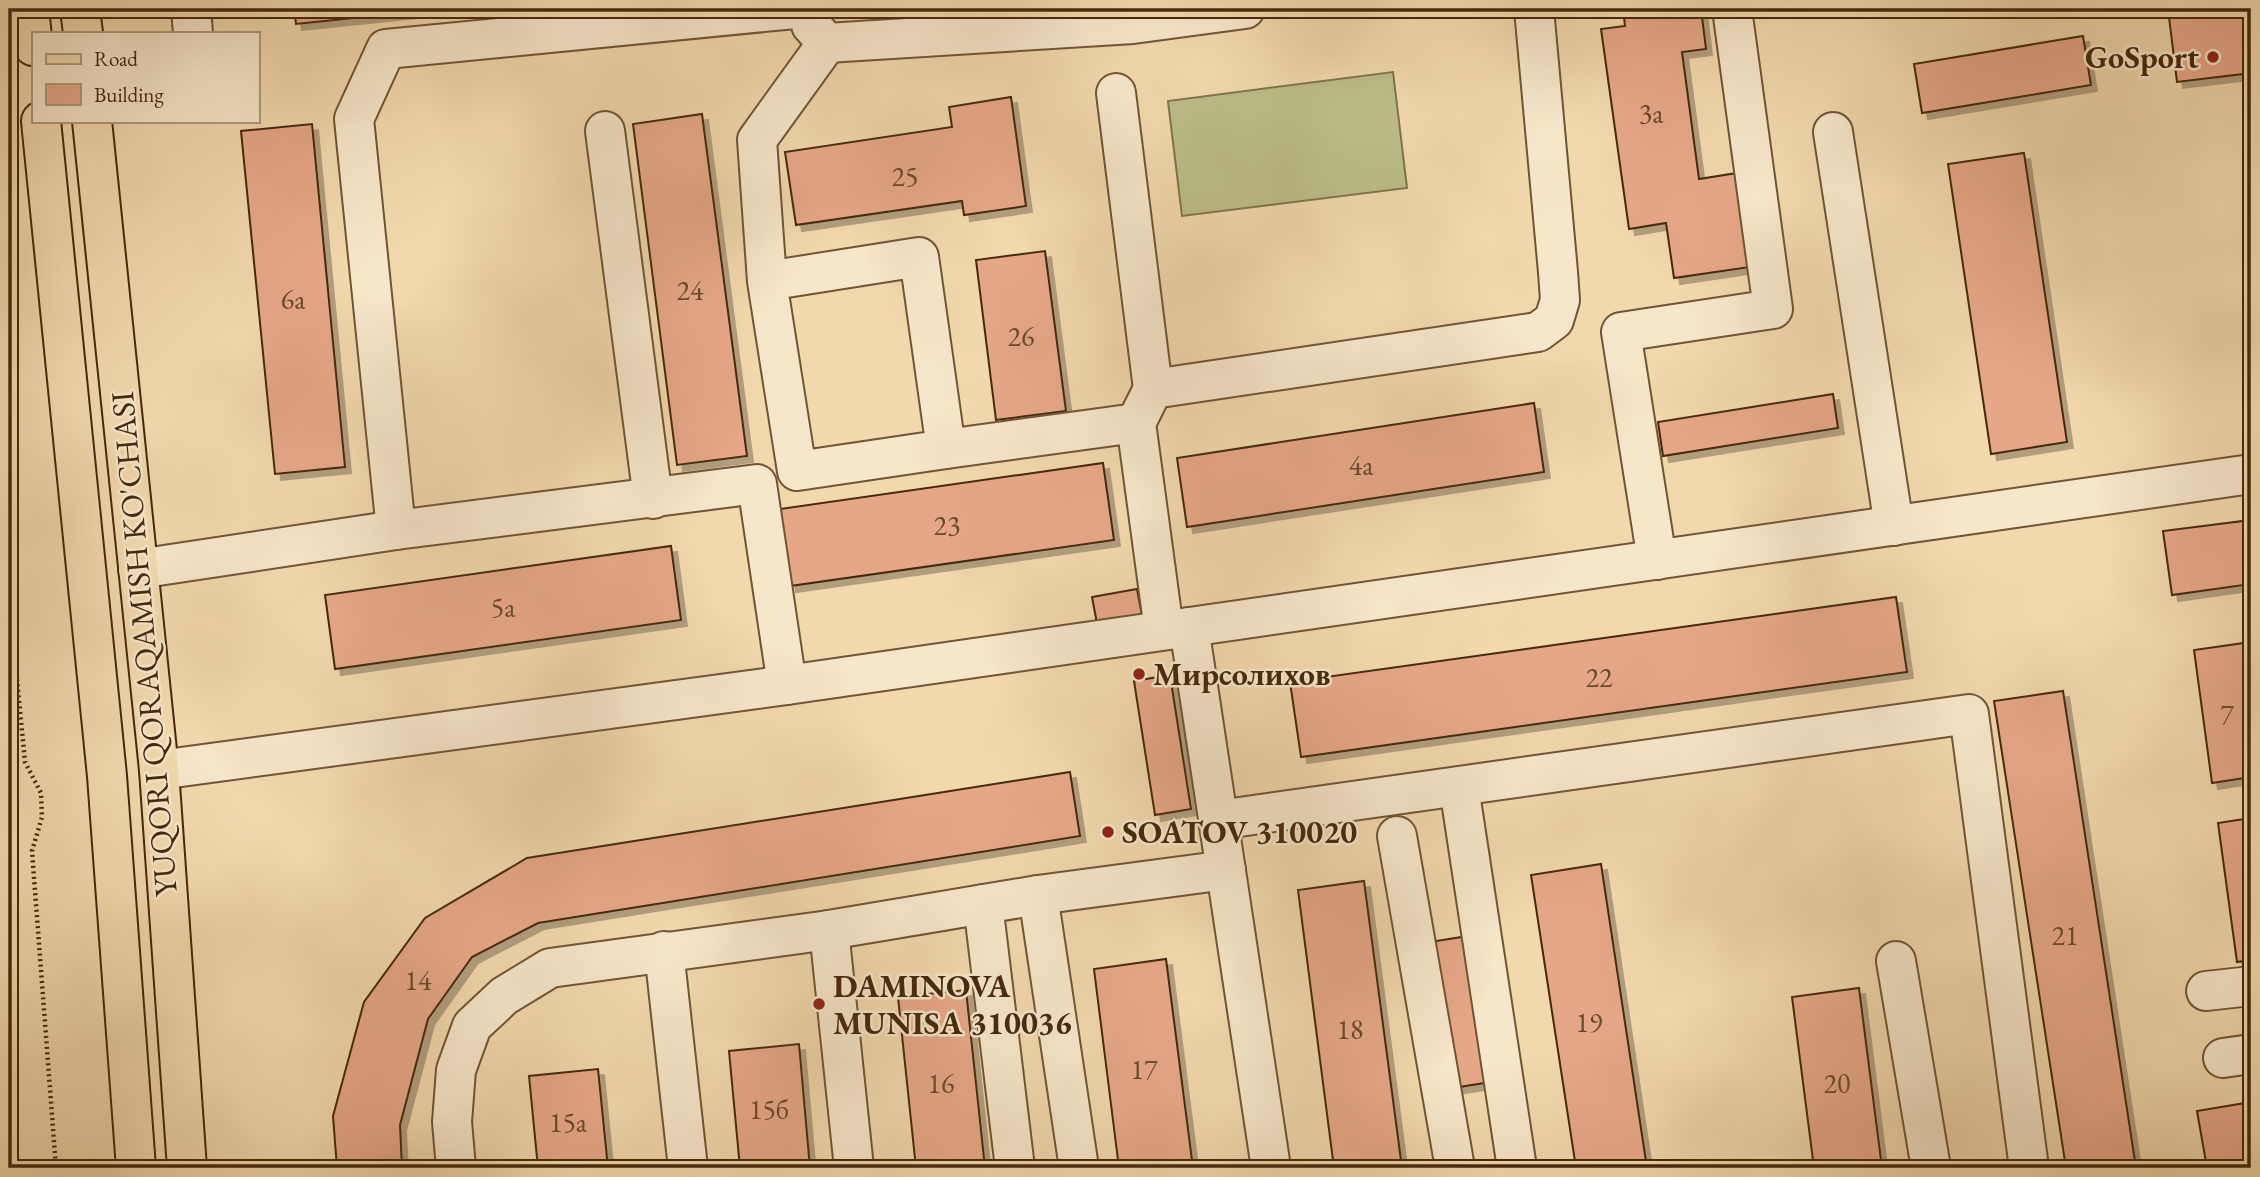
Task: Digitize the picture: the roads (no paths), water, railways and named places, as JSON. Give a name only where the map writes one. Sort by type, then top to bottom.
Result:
[{"type":"main road","points":[[29,9],[32,37]]},
{"type":"main road","points":[[80,9],[83,32]]},
{"type":"main road","name":"YUQORI QORAQAMISH KO'CHASI","points":[[41,122],[106,764],[136,1168]]},
{"type":"main road","name":"YUQORI QORAQAMISH KO'CHASI","points":[[92,122],[159,770],[187,1168]]},
{"type":"street","points":[[191,9],[193,32]]},
{"type":"street","points":[[396,530],[354,119],[386,49],[795,9],[827,43]]},
{"type":"street","points":[[827,43],[1133,24],[1186,12],[1245,9]]},
{"type":"street","points":[[1153,389],[1538,332],[1554,320],[1559,300],[1558,272],[1534,9]]},
{"type":"street","points":[[1657,560],[1621,332],[1773,309],[1732,9]]},
{"type":"street","points":[[827,43],[757,139],[768,281],[797,471],[1136,423]]},
{"type":"street","points":[[1116,93],[1153,389],[1136,423],[1176,628],[1218,820],[1271,1168]]},
{"type":"street","points":[[606,131],[653,499]]},
{"type":"street","points":[[1833,132],[1894,526]]},
{"type":"street","points":[[768,281],[919,257],[946,449]]},
{"type":"street","points":[[159,770],[787,685],[2251,474]]},
{"type":"street","points":[[138,569],[396,530],[757,484],[787,685]]},
{"type":"street","points":[[1218,820],[1969,714],[2029,1168]]},
{"type":"street","points":[[1459,787],[1517,1168]]},
{"type":"street","points":[[1397,836],[1455,1168]]},
{"type":"street","points":[[456,1168],[452,1122],[456,1070],[472,1026],[504,996],[550,968],[829,930],[1038,895],[1226,870]]},
{"type":"street","points":[[1038,895],[1079,1168]]},
{"type":"street","points":[[983,904],[1015,1168]]},
{"type":"street","points":[[829,930],[854,1168]]},
{"type":"street","points":[[664,951],[688,1168]]},
{"type":"street","points":[[1896,961],[1931,1168]]},
{"type":"street","points":[[2206,991],[2251,986]]},
{"type":"place","name":"GoSport","points":[[2213,57]]},
{"type":"place","name":"Мирсолихов","points":[[1139,674]]},
{"type":"place","name":"SOATOV 310020","points":[[1108,832]]},
{"type":"place","name":"DAMINOVA MUNISA 310036","points":[[819,1004]]}]
